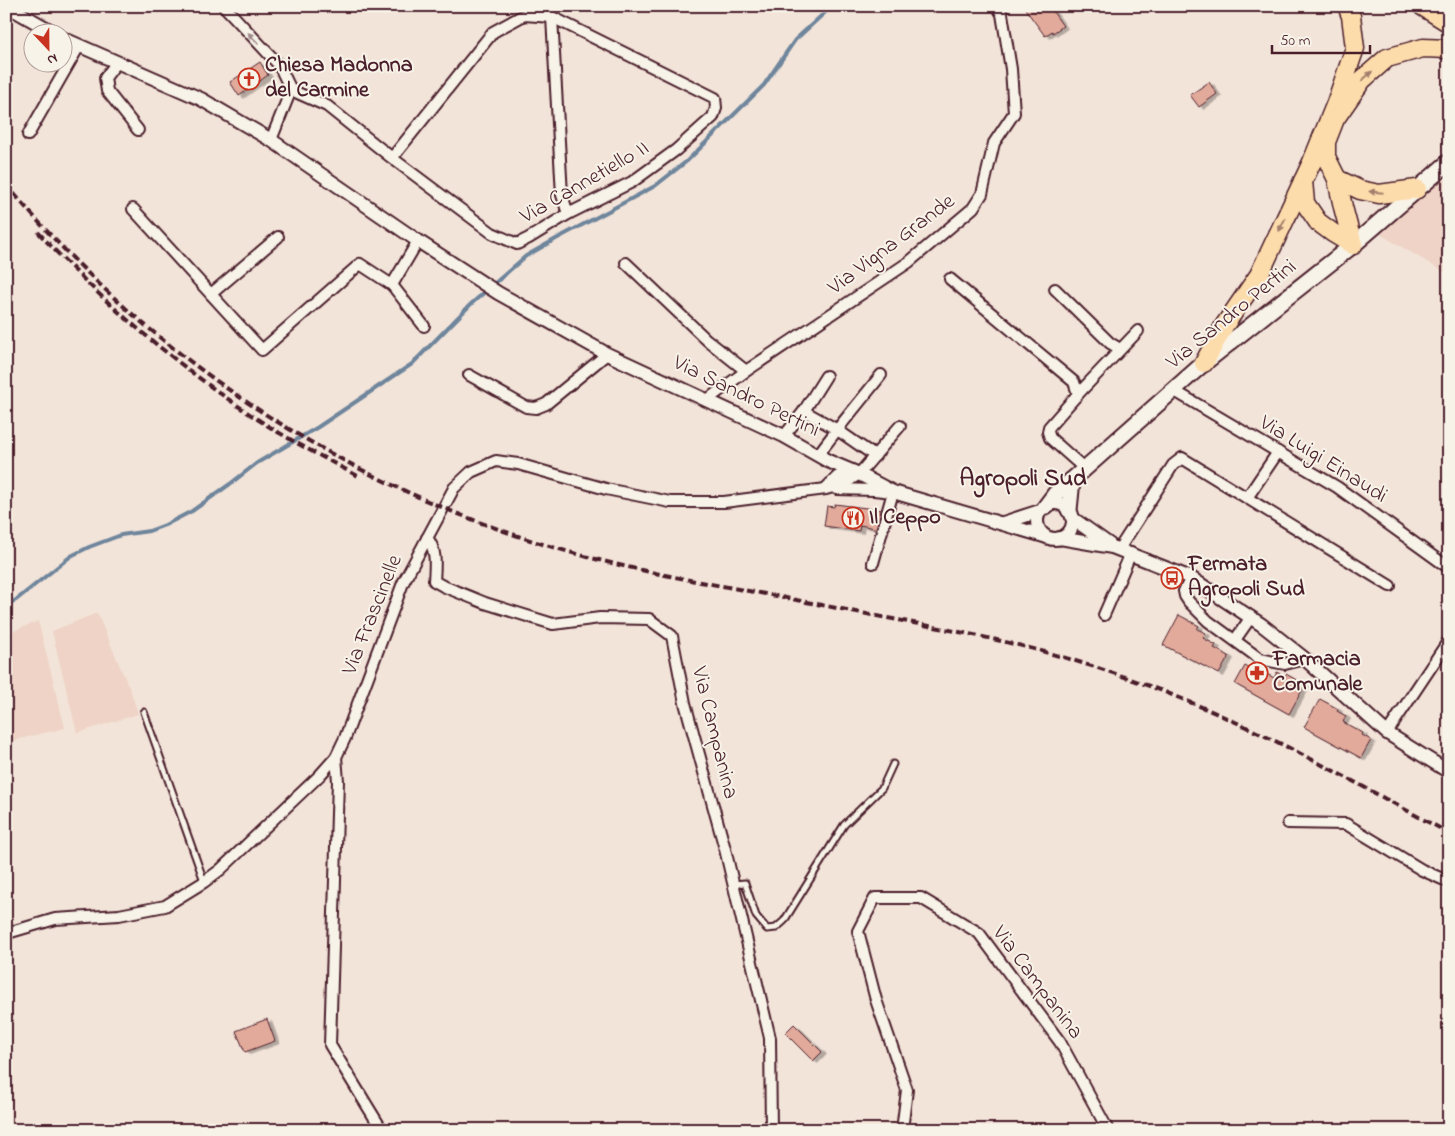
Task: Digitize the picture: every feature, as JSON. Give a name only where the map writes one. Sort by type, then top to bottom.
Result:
[{"type":"highway","points":[[1204,363],[1224,326],[1259,275],[1303,181],[1336,103],[1355,48],[1351,16],[1347,6]]},
{"type":"highway","points":[[1422,6],[1449,23]]},
{"type":"highway","points":[[1353,245],[1342,207],[1337,179],[1326,157],[1326,142],[1335,120],[1362,80],[1387,58],[1422,48],[1449,49]]},
{"type":"highway","points":[[1337,179],[1360,190],[1379,194],[1417,189]]},
{"type":"highway","points":[[1303,181],[1305,203],[1318,222],[1332,233],[1353,245]]},
{"type":"main road","name":"Via Sandro Pertini","points":[[1043,508],[1055,494],[1204,363],[1353,245],[1449,162]]},
{"type":"main road","points":[[1070,514],[1072,480]]},
{"type":"street","points":[[224,6],[279,66],[291,90],[271,140]]},
{"type":"street","name":"Via Vigna Grande","points":[[707,400],[746,371],[909,262],[973,208],[982,194],[994,144],[1014,113],[1011,69],[1002,14],[997,6]]},
{"type":"street","points":[[7,7],[35,22]]},
{"type":"street","name":"Via Cannetiello II","points":[[291,90],[326,106],[392,158],[492,232],[517,244],[568,214],[632,182],[676,150],[713,117],[716,108],[715,98],[552,17],[524,15],[494,32],[392,158]]},
{"type":"street","points":[[552,17],[562,195],[568,214]]},
{"type":"street","name":"Via Sandro Pertini","points":[[72,43],[201,99],[271,140],[482,283],[607,354],[784,436],[823,458],[893,492],[1044,536]]},
{"type":"street","points":[[28,135],[79,46]]},
{"type":"street","points":[[117,62],[105,78],[107,92],[138,130]]},
{"type":"street","points":[[133,209],[262,350],[360,264],[392,285],[424,326]]},
{"type":"street","points":[[211,294],[278,238]]},
{"type":"street","points":[[392,285],[418,241]]},
{"type":"street","points":[[626,262],[707,340],[746,371]]},
{"type":"street","points":[[950,279],[1074,382],[1078,394]]},
{"type":"street","points":[[1055,289],[1110,343],[1120,349]]},
{"type":"street","points":[[1085,469],[1050,438],[1049,426],[1138,331]]},
{"type":"street","points":[[469,375],[526,407],[536,408],[546,404],[607,354]]},
{"type":"street","points":[[828,486],[834,478],[834,470],[823,458],[836,429],[881,375]]},
{"type":"street","points":[[784,436],[804,411],[826,376]]},
{"type":"street","name":"Via Luigi Einaudi","points":[[1173,390],[1336,487],[1449,568]]},
{"type":"street","points":[[804,411],[836,429],[874,456]]},
{"type":"street","name":"Via Frascinelle","points":[[828,486],[842,473],[854,472],[874,456],[900,426]]},
{"type":"street","points":[[1247,498],[1278,452]]},
{"type":"street","points":[[1116,548],[1173,465],[1182,458],[1390,586]]},
{"type":"street","name":"Via Frascinelle","points":[[6,935],[56,919],[119,915],[165,906],[220,870],[320,775],[336,757],[345,738],[402,583],[454,488],[471,472],[496,461],[518,464],[606,489],[670,502],[724,502],[828,486],[893,492]]},
{"type":"street","points":[[873,563],[893,492]]},
{"type":"street","points":[[1002,523],[1055,503],[1065,506],[1070,514],[1116,548]]},
{"type":"street","points":[[1043,508],[1037,516],[1038,527],[1044,536],[1055,539],[1065,536],[1071,528],[1070,514]]},
{"type":"street","name":"Via Campanina","points":[[426,538],[432,544],[435,553],[434,580],[443,586],[485,603],[552,624],[600,618],[649,619],[672,636],[685,703],[726,849],[770,1038],[771,1130]]},
{"type":"street","points":[[1060,538],[1116,548],[1191,578],[1251,617],[1305,659],[1387,733],[1449,772]]},
{"type":"street","points":[[1104,615],[1132,554]]},
{"type":"street","points":[[1191,578],[1184,591],[1185,596],[1208,620],[1260,659],[1285,664],[1305,659]]},
{"type":"street","points":[[1235,640],[1251,617]]},
{"type":"street","points":[[1387,733],[1449,640]]},
{"type":"street","points":[[336,757],[338,782],[330,1045],[382,1130]]},
{"type":"street","points":[[1288,823],[1346,824],[1422,870],[1449,882]]},
{"type":"street","name":"Via Campanina","points":[[902,1130],[907,1090],[876,1000],[858,930],[875,898],[921,898],[979,933],[1060,1042],[1108,1130]]},
{"type":"lane","points":[[144,712],[204,882]]},
{"type":"lane","points":[[734,884],[745,883],[756,916],[766,929],[776,928],[784,921],[844,825],[882,788],[893,764]]},
{"type":"shaded area","points":[[1449,172],[1449,275],[1380,234]]},
{"type":"shaded area","points":[[97,613],[131,692],[138,714],[77,733],[52,631]]},
{"type":"shaded area","points":[[38,621],[65,728],[11,741],[6,723],[6,634]]},
{"type":"building","points":[[1023,6],[1049,6],[1063,26],[1045,36]]},
{"type":"building","name":"Chiesa Madonna del Carmine","points":[[260,62],[268,75],[239,96],[230,82]]},
{"type":"building","points":[[1209,82],[1217,94],[1199,107],[1190,95]]},
{"type":"building","name":"Il Ceppo","points":[[835,504],[882,510],[879,529],[860,525],[859,531],[824,526],[827,506],[834,507]]},
{"type":"building","points":[[1179,615],[1199,626],[1197,629],[1206,633],[1203,638],[1216,645],[1214,648],[1229,656],[1219,674],[1163,645]]},
{"type":"building","points":[[1245,666],[1260,674],[1261,671],[1274,678],[1277,672],[1285,677],[1286,674],[1305,685],[1289,714],[1235,684]]},
{"type":"building","points":[[1320,699],[1346,716],[1343,722],[1363,733],[1362,735],[1371,740],[1361,758],[1304,727]]},
{"type":"building","points":[[267,1019],[275,1041],[245,1052],[236,1031]]},
{"type":"building","points":[[794,1024],[822,1052],[813,1061],[785,1033]]},
{"type":"waterway","points":[[6,605],[16,600],[71,556],[121,535],[149,531],[192,511],[257,463],[318,427],[412,364],[471,304],[526,256],[655,186],[687,161],[764,85],[795,40],[832,6]]},
{"type":"railway","points":[[6,184],[66,251],[132,313],[202,370],[276,421],[354,466],[436,505],[520,537],[607,562],[988,638],[1035,649],[1110,672],[1165,692],[1246,727],[1449,833]]},
{"type":"railway","points":[[38,232],[134,326],[213,389],[269,427],[358,476]]},
{"type":"place","name":"Chiesa Madonna del Carmine","points":[[249,79]]},
{"type":"place","name":"Il Ceppo","points":[[853,518]]},
{"type":"place","name":"Fermata Agropoli Sud","points":[[1172,578]]},
{"type":"place","name":"Farmacia Comunale","points":[[1257,673]]},
{"type":"district","name":"Agropoli Sud","points":[[1023,479]]}]
